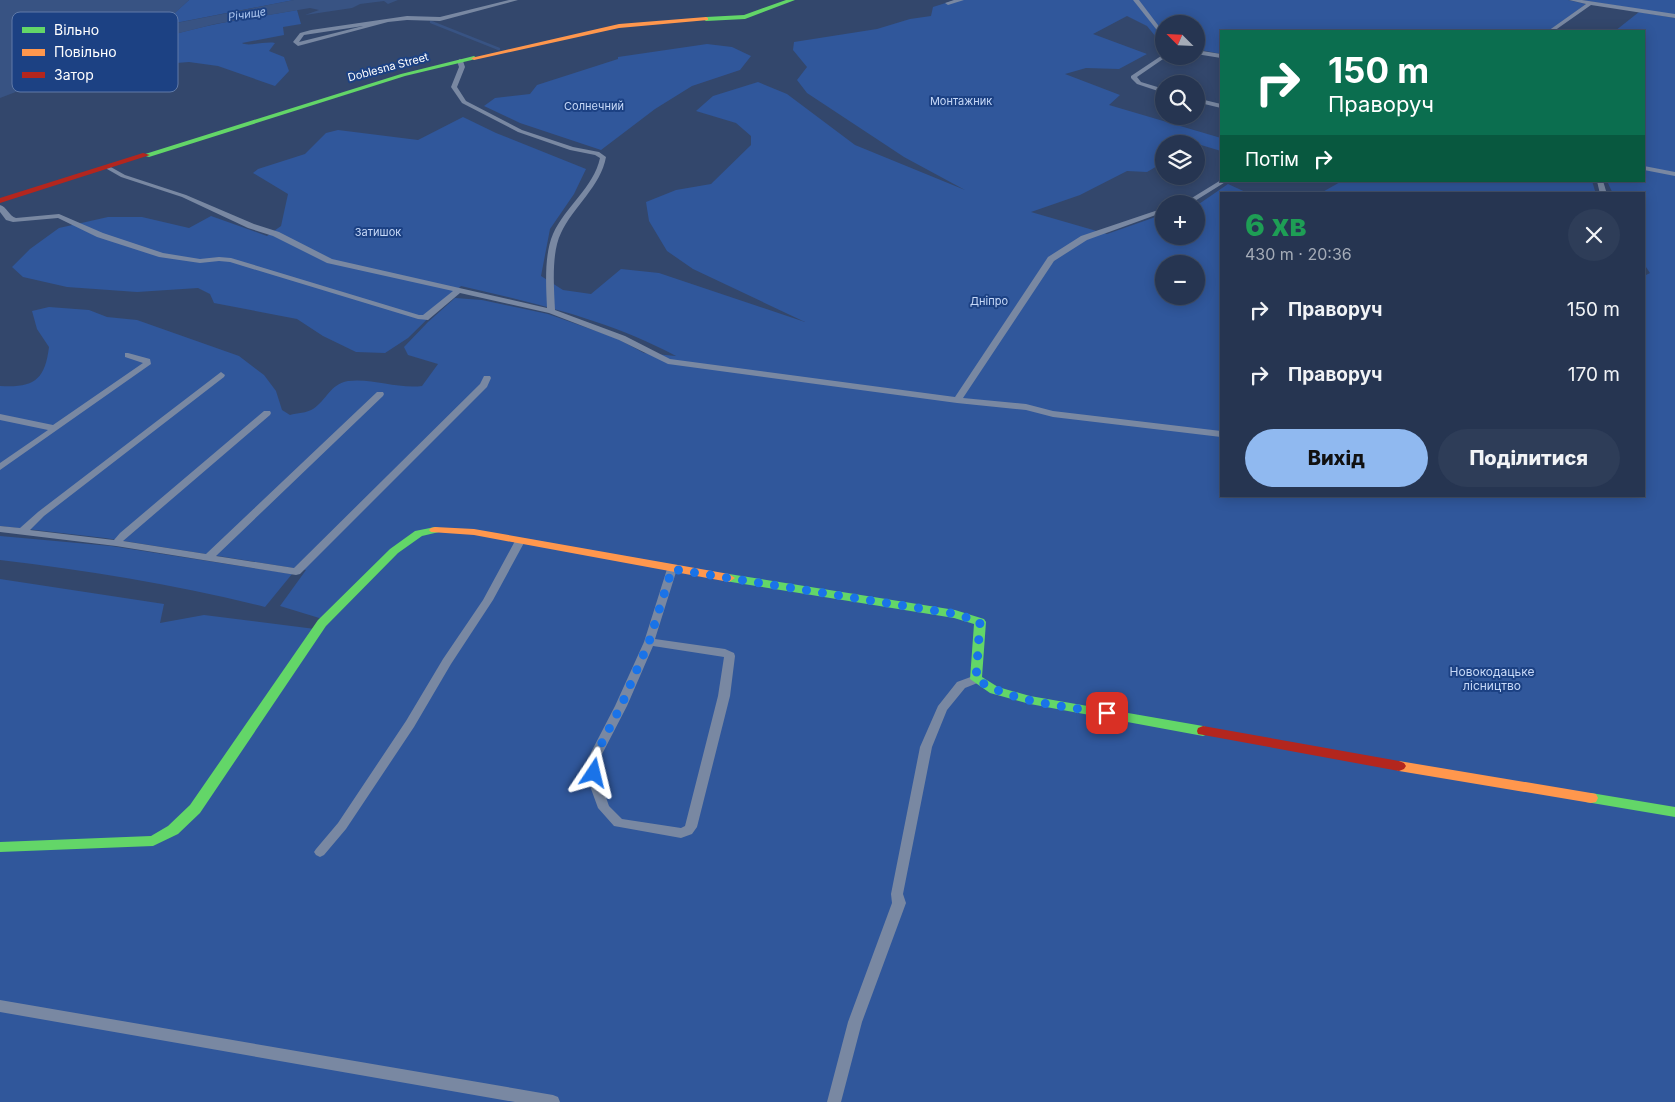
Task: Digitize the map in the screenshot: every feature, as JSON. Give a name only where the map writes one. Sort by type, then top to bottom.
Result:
[{"type":"street","points":[[386,22],[325,39],[298,44],[296,42],[299,36],[306,33],[407,18],[440,19],[515,0]]},
{"type":"street","name":"Doblesna Street","points":[[0,201],[109,168],[361,86],[460,61],[627,25],[745,17],[792,0]]},
{"type":"street","points":[[948,3],[961,0]]},
{"type":"street","points":[[1136,0],[1155,25]]},
{"type":"street","points":[[1572,0],[1675,16]]},
{"type":"street","points":[[1552,30],[1589,4]]},
{"type":"street","points":[[1205,53],[1220,56]]},
{"type":"street","points":[[460,61],[462,67],[454,87],[464,102],[520,131],[572,149],[597,153],[603,157],[600,169],[556,236],[550,282],[551,311]]},
{"type":"street","points":[[1155,62],[1133,77],[1138,83],[1155,88]]},
{"type":"street","points":[[1205,102],[1220,106]]},
{"type":"street","points":[[109,168],[123,176],[184,196],[251,226],[276,234],[330,261],[551,311],[622,338],[668,361],[1220,434]]},
{"type":"street","points":[[1645,168],[1675,174]]},
{"type":"street","points":[[1200,195],[1222,182]]},
{"type":"street","points":[[0,207],[10,218],[16,220],[59,216],[100,235],[162,255],[200,262],[219,259],[231,260],[418,317],[425,318],[459,290]]},
{"type":"street","points":[[957,400],[1050,260],[1084,238],[1155,213]]},
{"type":"street","points":[[0,467],[53,428],[147,364],[147,361],[141,358],[128,355]]},
{"type":"street","points":[[23,532],[41,514],[221,374]]},
{"type":"street","points":[[0,529],[116,543],[296,572],[400,471],[484,385],[488,378]]},
{"type":"street","points":[[208,558],[380,394]]},
{"type":"street","points":[[116,543],[267,413]]},
{"type":"street","points":[[0,416],[53,428]]},
{"type":"street","points":[[0,848],[153,841],[173,830],[195,809],[322,624],[394,551],[419,533],[438,529],[474,532],[672,569],[956,614],[980,622],[976,679]]},
{"type":"street","points":[[320,852],[342,826],[410,724],[446,662],[488,600],[520,541]]},
{"type":"street","points":[[649,642],[725,653],[730,656],[724,696],[691,827],[688,831],[681,834],[618,823],[604,808],[596,786],[593,760],[621,706],[649,642],[672,569]]},
{"type":"street","points":[[976,679],[994,690],[1030,700],[1448,775],[1675,812]]},
{"type":"street","points":[[834,1102],[855,1022],[899,904],[897,894],[926,747],[942,709],[961,685],[976,679]]},
{"type":"street","points":[[0,1006],[552,1102]]},
{"type":"green space","points":[[189,0],[294,0],[178,23],[178,12],[176,12]]},
{"type":"green space","points":[[955,0],[1568,0],[1586,4],[1550,30],[1220,30],[1220,54],[1205,51],[1205,15],[1155,15],[1155,36],[1147,26],[1127,16],[1093,34],[1147,54],[1119,69],[1086,68],[1065,74],[1120,95],[1109,105],[1155,119],[1155,125],[1177,125],[1220,138],[1220,151],[1205,146],[1205,135],[1155,135],[1155,167],[1147,172],[1127,171],[1080,195],[1031,212],[1107,234],[1155,217],[1155,245],[1205,245],[1205,200],[1228,184],[1246,192],[1220,192],[1220,497],[1645,497],[1645,276],[1650,273],[1645,266],[1645,192],[1612,192],[1607,182],[1645,182],[1645,30],[1616,30],[1639,12],[1675,18],[1675,1102],[0,1102],[0,579],[164,604],[160,623],[204,615],[323,630],[329,621],[280,606],[306,570],[105,538],[0,526],[0,386],[21,385],[36,380],[44,367],[49,347],[37,329],[32,311],[49,307],[89,310],[107,317],[137,320],[239,356],[264,375],[276,391],[282,410],[290,415],[313,409],[337,385],[348,381],[357,380],[413,387],[422,386],[438,364],[408,355],[404,347],[455,298],[482,300],[548,314],[616,338],[644,353],[676,356],[625,332],[571,314],[461,286],[408,338],[385,353],[356,352],[323,336],[297,319],[214,303],[210,294],[198,288],[137,292],[67,287],[23,277],[12,267],[30,249],[59,228],[108,217],[142,217],[189,228],[211,216],[267,236],[281,226],[288,194],[253,173],[258,169],[305,154],[326,133],[338,130],[418,140],[463,117],[496,133],[586,169],[574,194],[550,229],[541,276],[563,290],[591,294],[621,269],[659,273],[805,322],[693,269],[667,251],[649,221],[646,202],[676,190],[711,184],[751,145],[751,136],[736,123],[696,111],[713,96],[758,82],[787,94],[855,145],[965,190],[904,157],[807,93],[797,80],[807,67],[793,50],[794,42],[877,29],[910,19],[931,16],[933,7]]},
{"type":"green space","points":[[1581,0],[1675,0],[1675,15]]},
{"type":"green space","points":[[297,10],[301,24],[283,27],[284,35],[242,43],[275,43],[269,51],[284,57],[289,71],[275,86],[218,66],[189,62],[178,63],[178,33]]},
{"type":"green space","name":"Солнечний","points":[[707,44],[732,47],[751,56],[740,70],[692,86],[655,109],[601,150],[520,123],[484,106],[495,98],[530,94],[537,85],[618,59],[618,57]]},
{"type":"green space","points":[[1340,182],[1592,182],[1595,192],[1323,192]]},
{"type":"green space","points":[[0,536],[111,546],[292,574],[265,607],[134,579],[0,560]]},
{"type":"water","points":[[0,0],[189,0],[176,12],[12,12],[12,92],[16,92],[0,98]]},
{"type":"water","name":"Річище","points":[[294,0],[398,0],[388,4],[384,1],[360,4],[352,8],[305,15],[319,10],[310,8],[215,24],[178,33],[178,23]]},
{"type":"waterway","points":[[431,22],[499,49]]},
{"type":"traffic: fast","points":[[706,19],[745,17],[792,0]]},
{"type":"traffic: fast","points":[[146,155],[403,75],[474,58]]},
{"type":"traffic: fast","points":[[0,847],[153,841],[173,830],[195,809],[322,623],[394,551],[419,533],[435,530]]},
{"type":"traffic: fast","points":[[729,578],[955,614],[980,622],[976,679],[994,690],[1030,700],[1203,731]]},
{"type":"traffic: fast","points":[[1591,798],[1675,812]]},
{"type":"traffic: slow","points":[[474,58],[619,26],[706,19]]},
{"type":"traffic: slow","points":[[435,530],[474,532],[729,578]]},
{"type":"traffic: slow","points":[[1399,766],[1591,798]]},
{"type":"traffic: jam","points":[[0,201],[146,155]]},
{"type":"traffic: jam","points":[[1203,731],[1399,766]]},
{"type":"route","points":[[594,773],[593,760],[621,706],[649,642],[672,569],[956,614],[980,622],[976,679],[994,690],[1030,700],[1107,713]]},
{"type":"park label","name":"Монтажник","points":[[961,101]]},
{"type":"park label","name":"Затишок","points":[[378,232]]},
{"type":"park label","name":"Дніпро","points":[[989,301]]},
{"type":"park label","name":"Новокодацьке лісництво","points":[[1492,679]]}]
